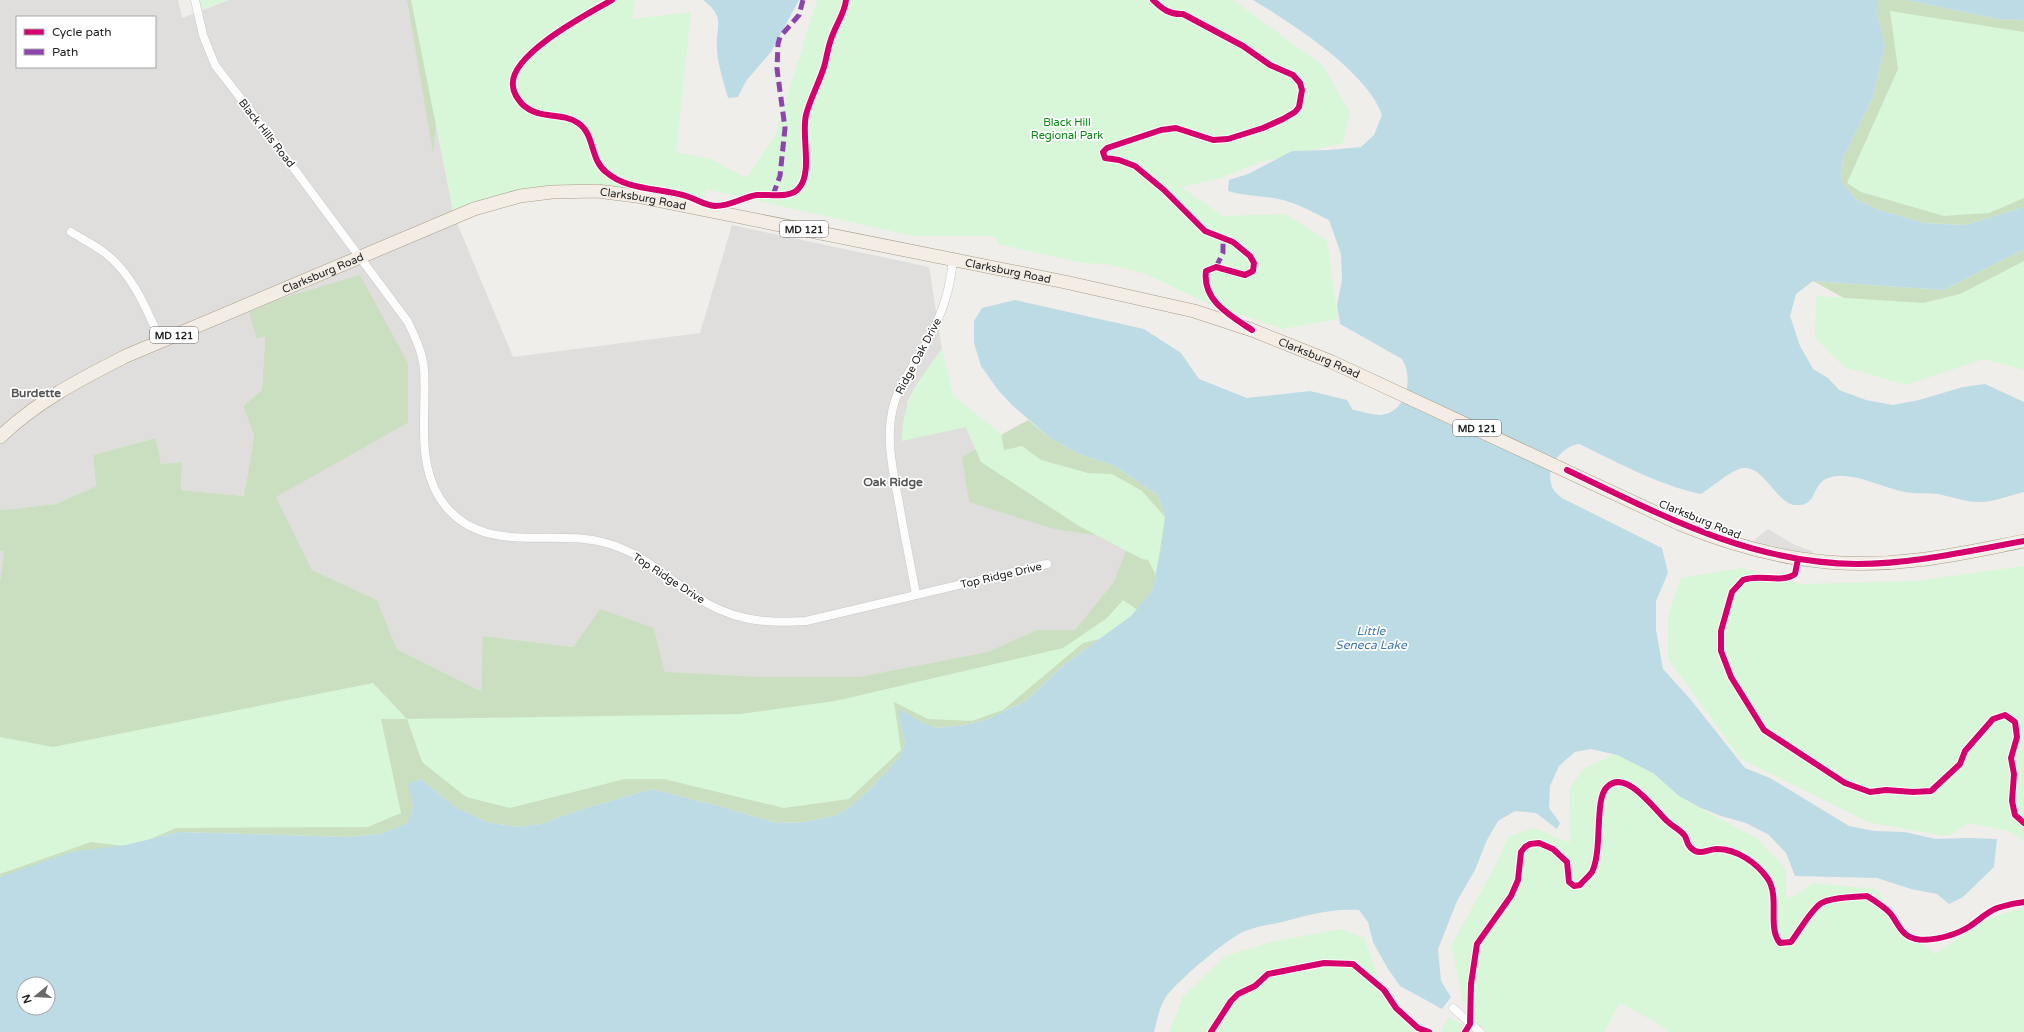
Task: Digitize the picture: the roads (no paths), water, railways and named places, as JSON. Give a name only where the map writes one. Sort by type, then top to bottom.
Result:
[{"type":"main road","name":"Clarksburg Road","points":[[0,437],[29,412],[68,386],[160,341],[489,204],[520,196],[577,191],[636,196],[1095,288],[1194,311],[1296,346],[1712,537],[1764,553],[1798,559],[1842,563],[1890,563],[1942,556],[2024,541]]},
{"type":"street","name":"Black Hills Road","points":[[195,0],[203,35],[215,65],[360,257]]},
{"type":"street","points":[[71,232],[105,253],[126,273],[140,294],[160,341]]},
{"type":"street","name":"Top Ridge Drive","points":[[360,257],[408,322],[418,343],[424,369],[426,468],[439,497],[450,511],[463,521],[483,532],[501,537],[597,540],[640,556],[695,596],[722,612],[751,620],[782,623],[806,621],[1047,564]]},
{"type":"street","name":"Ridge Oak Drive","points":[[916,595],[890,456],[890,422],[901,384],[928,340],[942,311],[950,286],[953,259]]},
{"type":"street","points":[[1452,1008],[1480,1032]]},
{"type":"water","points":[[703,0],[799,0],[771,52],[746,81],[738,97],[728,98],[721,74],[718,56],[717,17],[715,12]]},
{"type":"water","name":"Little Seneca Lake","points":[[1253,0],[1877,0],[1877,14],[1885,45],[1873,97],[1843,158],[1841,181],[1857,200],[1879,210],[1924,223],[1965,225],[2024,207],[2024,249],[1944,290],[1813,281],[1796,294],[1790,316],[1800,346],[1813,369],[1828,378],[1839,390],[1866,400],[1893,405],[1919,400],[1963,387],[1985,384],[2024,402],[2024,492],[1983,502],[1971,502],[1938,494],[1905,492],[1859,478],[1844,476],[1832,477],[1824,480],[1809,501],[1804,504],[1795,505],[1788,503],[1781,497],[1762,476],[1747,468],[1735,471],[1701,494],[1654,479],[1579,444],[1567,449],[1557,458],[1553,464],[1550,477],[1552,488],[1562,498],[1662,548],[1668,573],[1656,601],[1656,630],[1663,669],[1691,700],[1745,768],[1770,778],[1849,826],[1874,831],[1904,832],[1936,839],[1997,839],[1994,867],[1963,897],[1949,904],[1937,894],[1911,889],[1877,878],[1795,876],[1786,853],[1769,835],[1746,823],[1721,816],[1701,808],[1679,796],[1653,773],[1617,755],[1591,749],[1575,752],[1559,766],[1550,786],[1549,808],[1560,823],[1557,829],[1536,813],[1515,811],[1498,821],[1487,840],[1475,870],[1457,901],[1438,949],[1441,981],[1451,997],[1442,1009],[1400,986],[1388,969],[1373,942],[1368,922],[1359,910],[1338,910],[1308,915],[1253,928],[1237,935],[1180,981],[1166,997],[1158,1014],[1154,1032],[0,1032],[0,877],[71,852],[126,845],[179,832],[350,837],[380,834],[408,823],[413,806],[408,784],[421,779],[455,807],[487,822],[517,827],[541,824],[580,810],[652,789],[726,808],[776,823],[805,822],[834,816],[850,807],[871,788],[899,758],[905,743],[899,718],[901,709],[920,722],[936,728],[966,725],[986,720],[1026,701],[1065,664],[1131,616],[1152,591],[1161,549],[1165,517],[1158,495],[1113,465],[1079,454],[1050,438],[1013,406],[998,390],[981,366],[974,343],[974,321],[982,308],[1015,300],[1144,329],[1181,353],[1199,379],[1247,398],[1310,391],[1347,400],[1353,410],[1380,415],[1389,413],[1397,408],[1406,393],[1407,375],[1406,367],[1402,359],[1340,324],[1337,305],[1342,280],[1341,254],[1329,220],[1303,207],[1286,201],[1228,191],[1229,180],[1248,174],[1292,151],[1361,147],[1374,135],[1382,115],[1374,99],[1361,82],[1345,66],[1307,35]]},
{"type":"water","points":[[1907,0],[2024,0],[2024,20],[1998,19]]},
{"type":"district","name":"Burdette","points":[[36,393]]},
{"type":"district","name":"Oak Ridge","points":[[893,482]]},
{"type":"park label","name":"Black Hill Regional Park","points":[[1067,128]]}]
